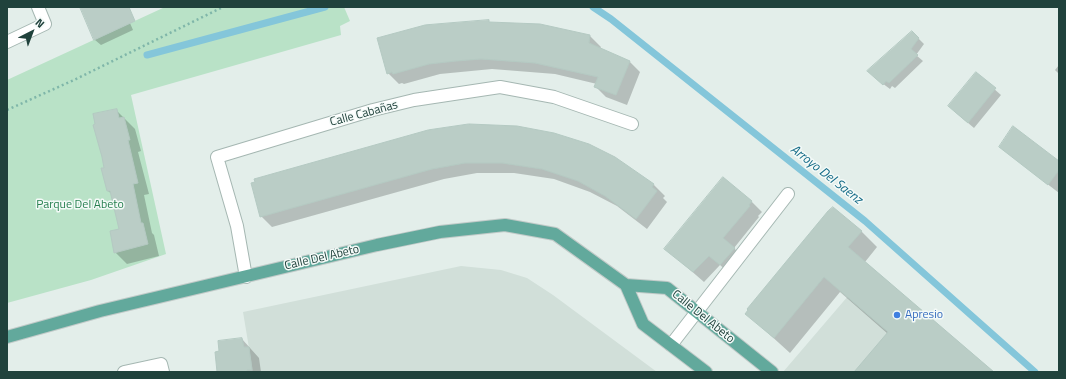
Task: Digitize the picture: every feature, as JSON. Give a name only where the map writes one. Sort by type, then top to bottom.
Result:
[{"type":"main road","name":"Calle Del Abeto","points":[[7,337],[100,311],[369,247],[440,232],[505,225],[555,234],[626,285],[668,288],[772,372]]},
{"type":"main road","points":[[626,285],[643,324],[706,372]]},
{"type":"street","points":[[7,42],[45,24],[38,7]]},
{"type":"street","name":"Calle Cabañas","points":[[246,277],[238,226],[217,157],[373,110],[414,100],[500,87],[554,97],[632,124]]},
{"type":"street","points":[[671,345],[788,194]]},
{"type":"street","points":[[124,372],[161,364],[162,372]]},
{"type":"path","points":[[7,110],[74,80],[222,7]]},
{"type":"shaded area","points":[[461,266],[501,270],[527,278],[553,295],[657,372],[253,372],[243,312]]},
{"type":"shaded area","name":"Apresio","points":[[872,268],[994,372],[783,372]]},
{"type":"green space","name":"Parque Del Abeto","points":[[165,7],[344,7],[350,21],[340,26],[341,35],[131,95],[166,254],[91,280],[7,303],[7,80]]},
{"type":"building","points":[[80,7],[129,7],[135,21],[94,40]]},
{"type":"building","points":[[489,20],[489,22],[540,24],[590,35],[589,43],[630,61],[616,95],[594,87],[598,77],[535,63],[481,59],[429,64],[393,74],[392,72],[387,74],[377,38],[425,25]]},
{"type":"building","points":[[912,31],[919,38],[911,49],[918,55],[889,83],[886,81],[883,85],[867,71]]},
{"type":"building","points":[[976,72],[996,88],[968,123],[948,106]]},
{"type":"building","points":[[117,109],[119,118],[124,117],[130,140],[128,140],[138,183],[133,184],[141,223],[143,223],[148,244],[114,253],[110,231],[119,229],[110,191],[107,191],[101,168],[104,168],[93,125],[95,124],[93,114]]},
{"type":"building","points":[[469,124],[517,126],[554,133],[589,144],[615,157],[654,184],[652,187],[657,191],[636,219],[605,196],[578,181],[542,169],[502,163],[465,163],[432,169],[260,217],[251,183],[255,182],[254,179],[428,130]]},
{"type":"building","points":[[1013,126],[1059,161],[1059,170],[1048,185],[999,147]]},
{"type":"building","points":[[723,177],[752,201],[749,205],[750,206],[723,238],[735,248],[720,265],[709,256],[693,272],[664,249]]},
{"type":"building","points":[[833,207],[862,231],[848,247],[994,372],[854,372],[888,332],[824,277],[774,338],[745,314],[748,310],[747,309],[828,211]]},
{"type":"building","points":[[242,338],[244,347],[249,347],[252,370],[247,370],[247,372],[217,372],[215,352],[219,351],[218,341]]},
{"type":"waterway","name":"Arroyo Del Saenz","points":[[147,55],[325,7]]},
{"type":"waterway","name":"Arroyo Del Saenz","points":[[593,7],[611,19],[865,221],[1035,372]]},
{"type":"place","name":"Apresio","points":[[897,315]]}]
